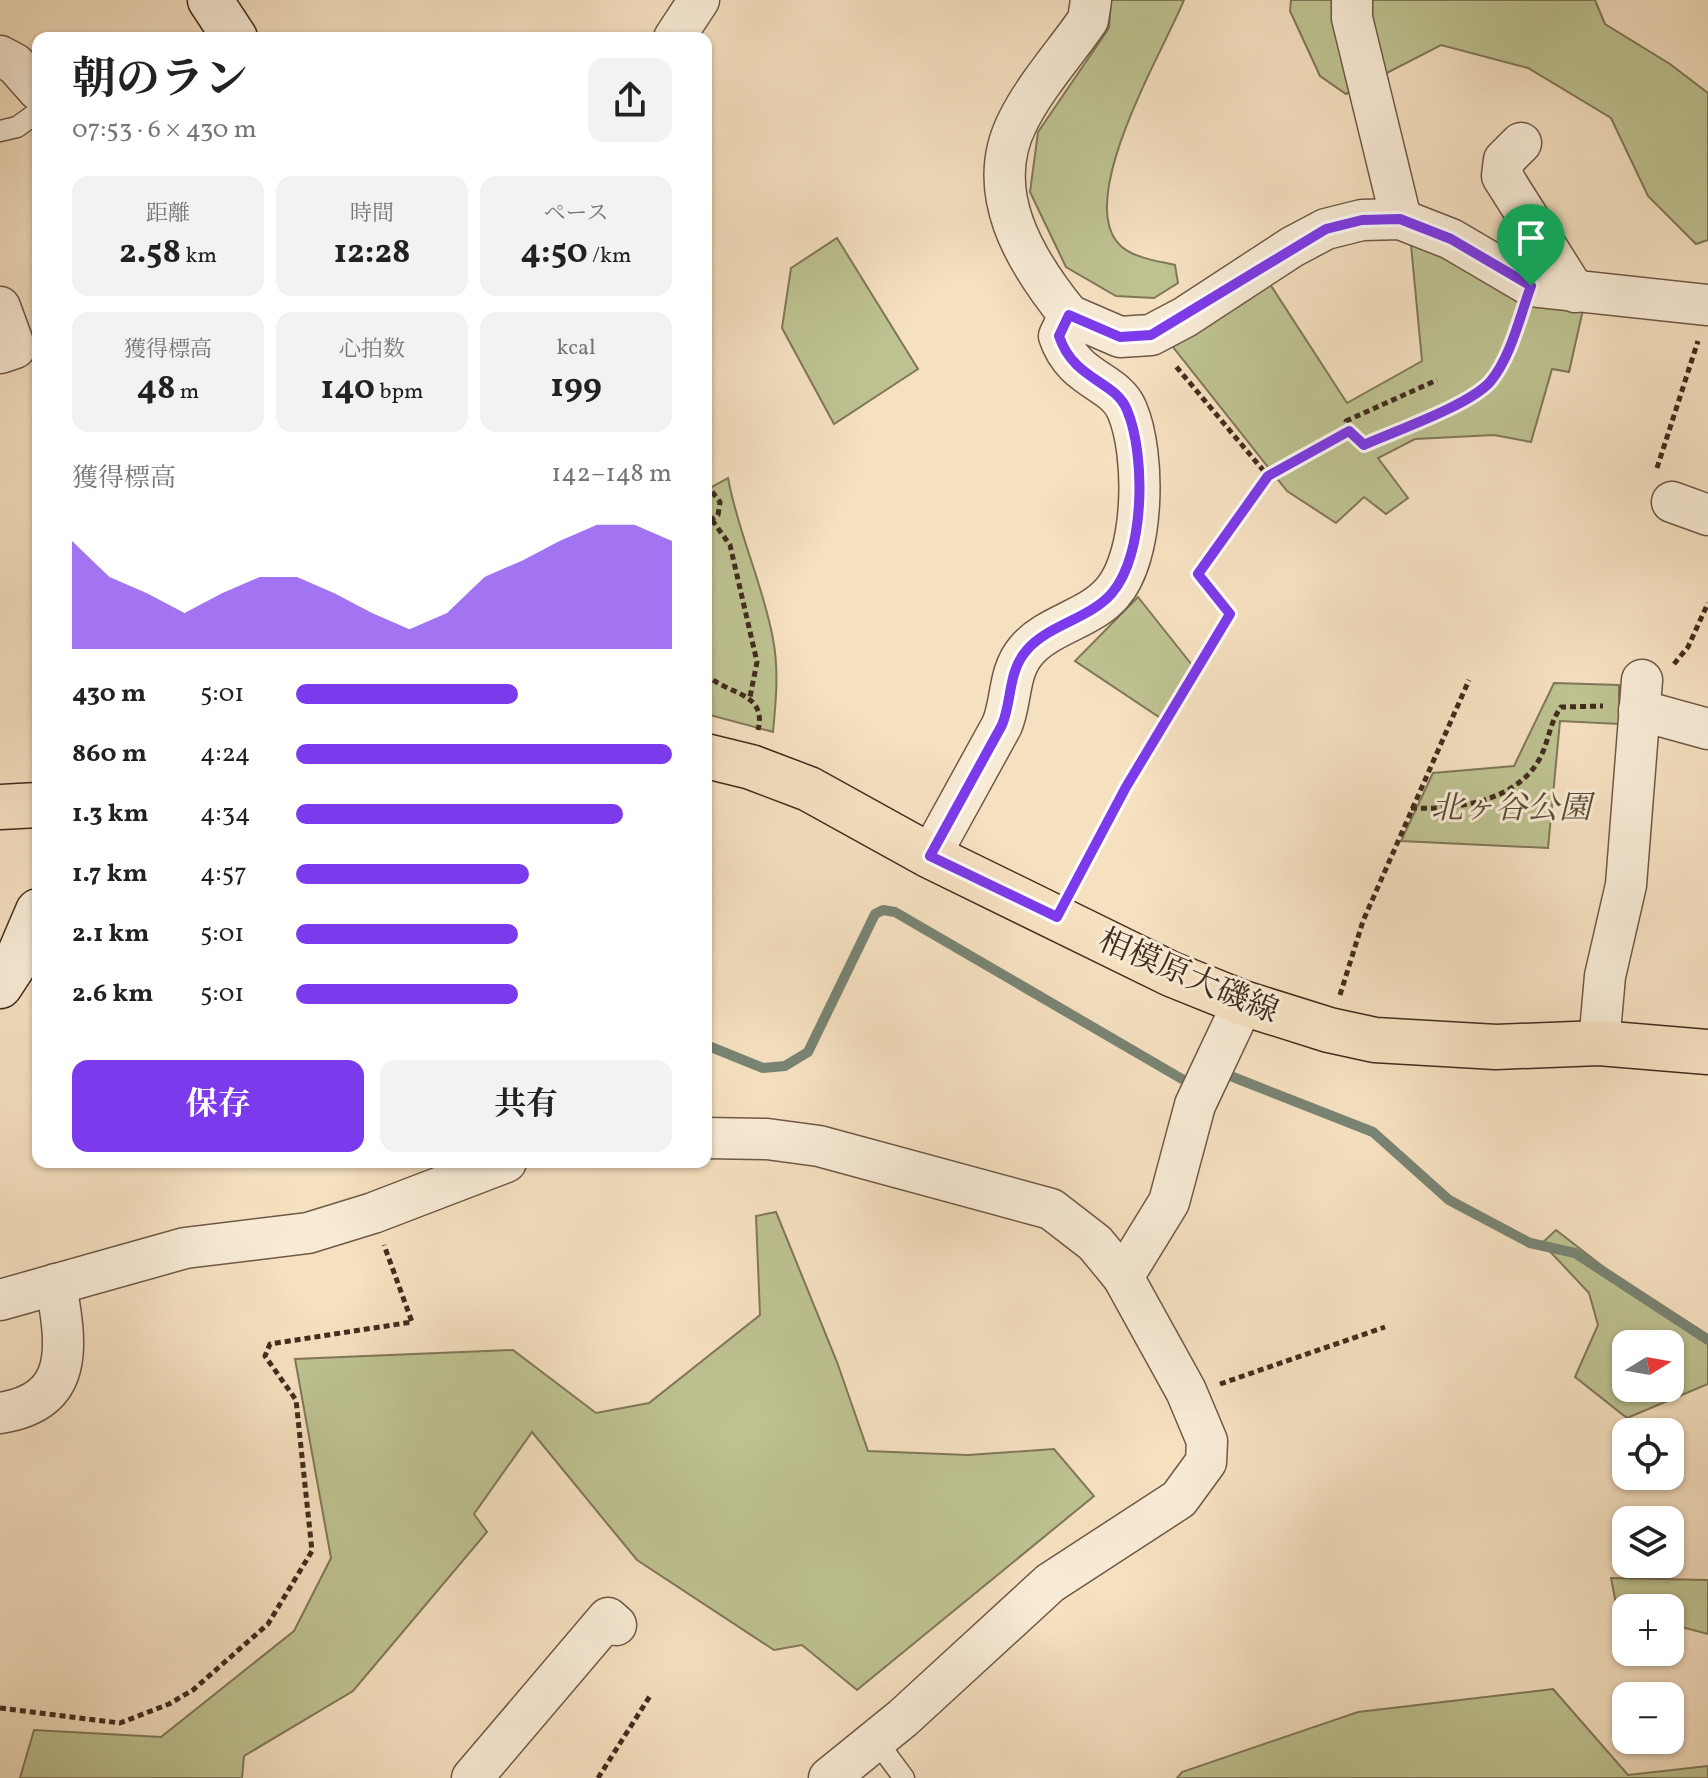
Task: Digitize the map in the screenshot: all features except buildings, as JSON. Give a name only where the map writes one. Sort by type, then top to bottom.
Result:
[{"type":"main road","name":"相模原大磯線","points":[[712,757],[751,767],[809,789],[930,856],[1171,974],[1243,1003],[1329,1030],[1375,1040],[1496,1047],[1599,1043],[1708,1052]]},
{"type":"main road","points":[[0,807],[32,805]]},
{"type":"street","points":[[210,0],[231,32]]},
{"type":"street","points":[[678,32],[699,0]]},
{"type":"street","points":[[1091,0],[1088,20],[1018,120],[1006,153],[1003,188],[1018,240],[1040,280],[1069,315],[1120,337],[1151,335],[1326,229],[1362,220],[1401,219],[1451,239],[1531,286],[1705,317]]},
{"type":"street","points":[[1352,0],[1352,18],[1401,219]]},
{"type":"street","points":[[0,56],[15,64],[32,83]]},
{"type":"street","points":[[1500,167],[1575,292]]},
{"type":"street","points":[[0,307],[15,348],[0,353]]},
{"type":"street","points":[[930,856],[1002,725],[1010,705],[1012,675],[1027,649],[1112,594],[1127,569],[1140,469],[1138,444],[1126,407],[1066,356],[1059,336],[1069,315]]},
{"type":"street","points":[[1599,1043],[1605,976],[1626,885],[1640,696],[1708,729]]},
{"type":"street","points":[[0,944],[32,891]]},
{"type":"street","points":[[0,986],[17,960],[32,925]]},
{"type":"street","points":[[1123,1277],[1169,1202],[1195,1105],[1243,1003]]},
{"type":"street","points":[[712,1138],[767,1139],[819,1146],[1051,1209],[1095,1243],[1123,1277],[1186,1391],[1207,1441],[1206,1462],[1179,1499],[1050,1583],[903,1718],[829,1778]]},
{"type":"street","points":[[0,1300],[185,1248],[308,1233],[373,1213],[490,1168]]},
{"type":"street","points":[[0,1413],[20,1410],[42,1397],[62,1371],[66,1341],[56,1284]]},
{"type":"street","points":[[472,1778],[608,1618],[616,1625]]},
{"type":"lane","points":[[0,131],[17,127],[32,116]]},
{"type":"lane","points":[[875,1739],[904,1778]]},
{"type":"path","points":[[1437,380],[1346,421],[1349,431],[1364,445],[1444,410],[1489,383],[1505,356],[1531,286]]},
{"type":"path","points":[[1690,508],[1649,493],[1705,317]]},
{"type":"path","points":[[1151,335],[1268,476]]},
{"type":"path","points":[[1057,917],[1126,787],[1230,614],[1198,574],[1268,476],[1349,431]]},
{"type":"path","points":[[712,492],[720,502],[718,515],[712,520]]},
{"type":"path","points":[[712,525],[730,545],[757,662],[750,697]]},
{"type":"path","points":[[1411,808],[1484,802],[1514,785],[1539,760],[1549,723],[1561,707],[1640,696],[1655,685],[1688,647],[1708,603]]},
{"type":"path","points":[[712,676],[750,697],[759,711],[756,736]]},
{"type":"path","points":[[1329,1030],[1363,921],[1469,680]]},
{"type":"path","points":[[0,1708],[120,1723],[169,1704],[193,1690],[268,1624],[312,1551],[296,1400],[265,1356],[270,1344],[412,1322],[373,1213]]},
{"type":"path","points":[[1186,1391],[1230,1383],[1385,1327]]},
{"type":"path","points":[[598,1778],[650,1696]]},
{"type":"green space","points":[[1111,0],[1184,0],[1126,126],[1107,197],[1109,226],[1122,247],[1140,256],[1175,265],[1178,283],[1154,298],[1116,296],[1066,267],[1030,192],[1038,132],[1109,28]]},
{"type":"green space","points":[[1291,0],[1595,0],[1605,24],[1670,64],[1708,93],[1708,240],[1696,244],[1648,196],[1611,118],[1528,68],[1441,45],[1346,94],[1320,76],[1290,11]]},
{"type":"green space","points":[[837,238],[918,369],[834,424],[782,328],[791,268]]},
{"type":"green space","points":[[1425,243],[1584,305],[1569,372],[1552,369],[1531,442],[1494,435],[1415,439],[1378,458],[1408,498],[1386,514],[1364,497],[1336,523],[1287,491],[1169,342],[1268,281],[1347,403],[1422,361],[1411,245]]},
{"type":"green space","points":[[728,478],[763,598],[775,651],[773,732],[712,716],[712,487]]},
{"type":"green space","points":[[1138,597],[1192,665],[1162,719],[1075,661]]},
{"type":"green space","name":"北ヶ谷公園","points":[[1554,683],[1619,685],[1619,724],[1560,721],[1548,848],[1401,841],[1433,773],[1514,766]]},
{"type":"green space","points":[[776,1212],[837,1362],[868,1451],[968,1455],[1054,1449],[1094,1496],[857,1690],[802,1645],[774,1650],[637,1560],[532,1432],[474,1514],[487,1532],[353,1691],[244,1756],[242,1778],[20,1778],[34,1730],[161,1737],[294,1631],[331,1558],[295,1359],[513,1350],[596,1413],[649,1403],[760,1315],[756,1216]]},
{"type":"green space","points":[[1556,1230],[1610,1272],[1708,1335],[1708,1384],[1684,1394],[1684,1330],[1612,1330],[1612,1402],[1665,1402],[1627,1418],[1575,1377],[1598,1325],[1589,1293],[1542,1243]]},
{"type":"green space","points":[[1611,1578],[1708,1580],[1708,1634],[1684,1628],[1684,1594],[1614,1594]]},
{"type":"green space","points":[[1553,1689],[1628,1775],[1708,1766],[1708,1778],[1177,1778],[1182,1772],[1358,1712]]},
{"type":"waterway","points":[[712,1047],[763,1068],[785,1066],[808,1052],[875,914],[883,910],[895,912],[1182,1079]]},
{"type":"waterway","points":[[1233,1077],[1373,1132],[1449,1200],[1530,1243],[1575,1253],[1708,1340]]},
{"type":"route","points":[[1400,219],[1451,239],[1531,286],[1505,356],[1489,383],[1444,410],[1364,445],[1349,431],[1268,476],[1198,574],[1230,614],[1126,787],[1057,917],[930,856],[1002,725],[1010,705],[1012,675],[1027,649],[1089,612],[1112,594],[1127,569],[1133,546],[1140,469],[1138,444],[1126,407],[1066,356],[1059,336],[1069,315],[1120,337],[1151,335],[1185,317],[1292,247],[1326,229],[1362,220],[1400,219]]}]
